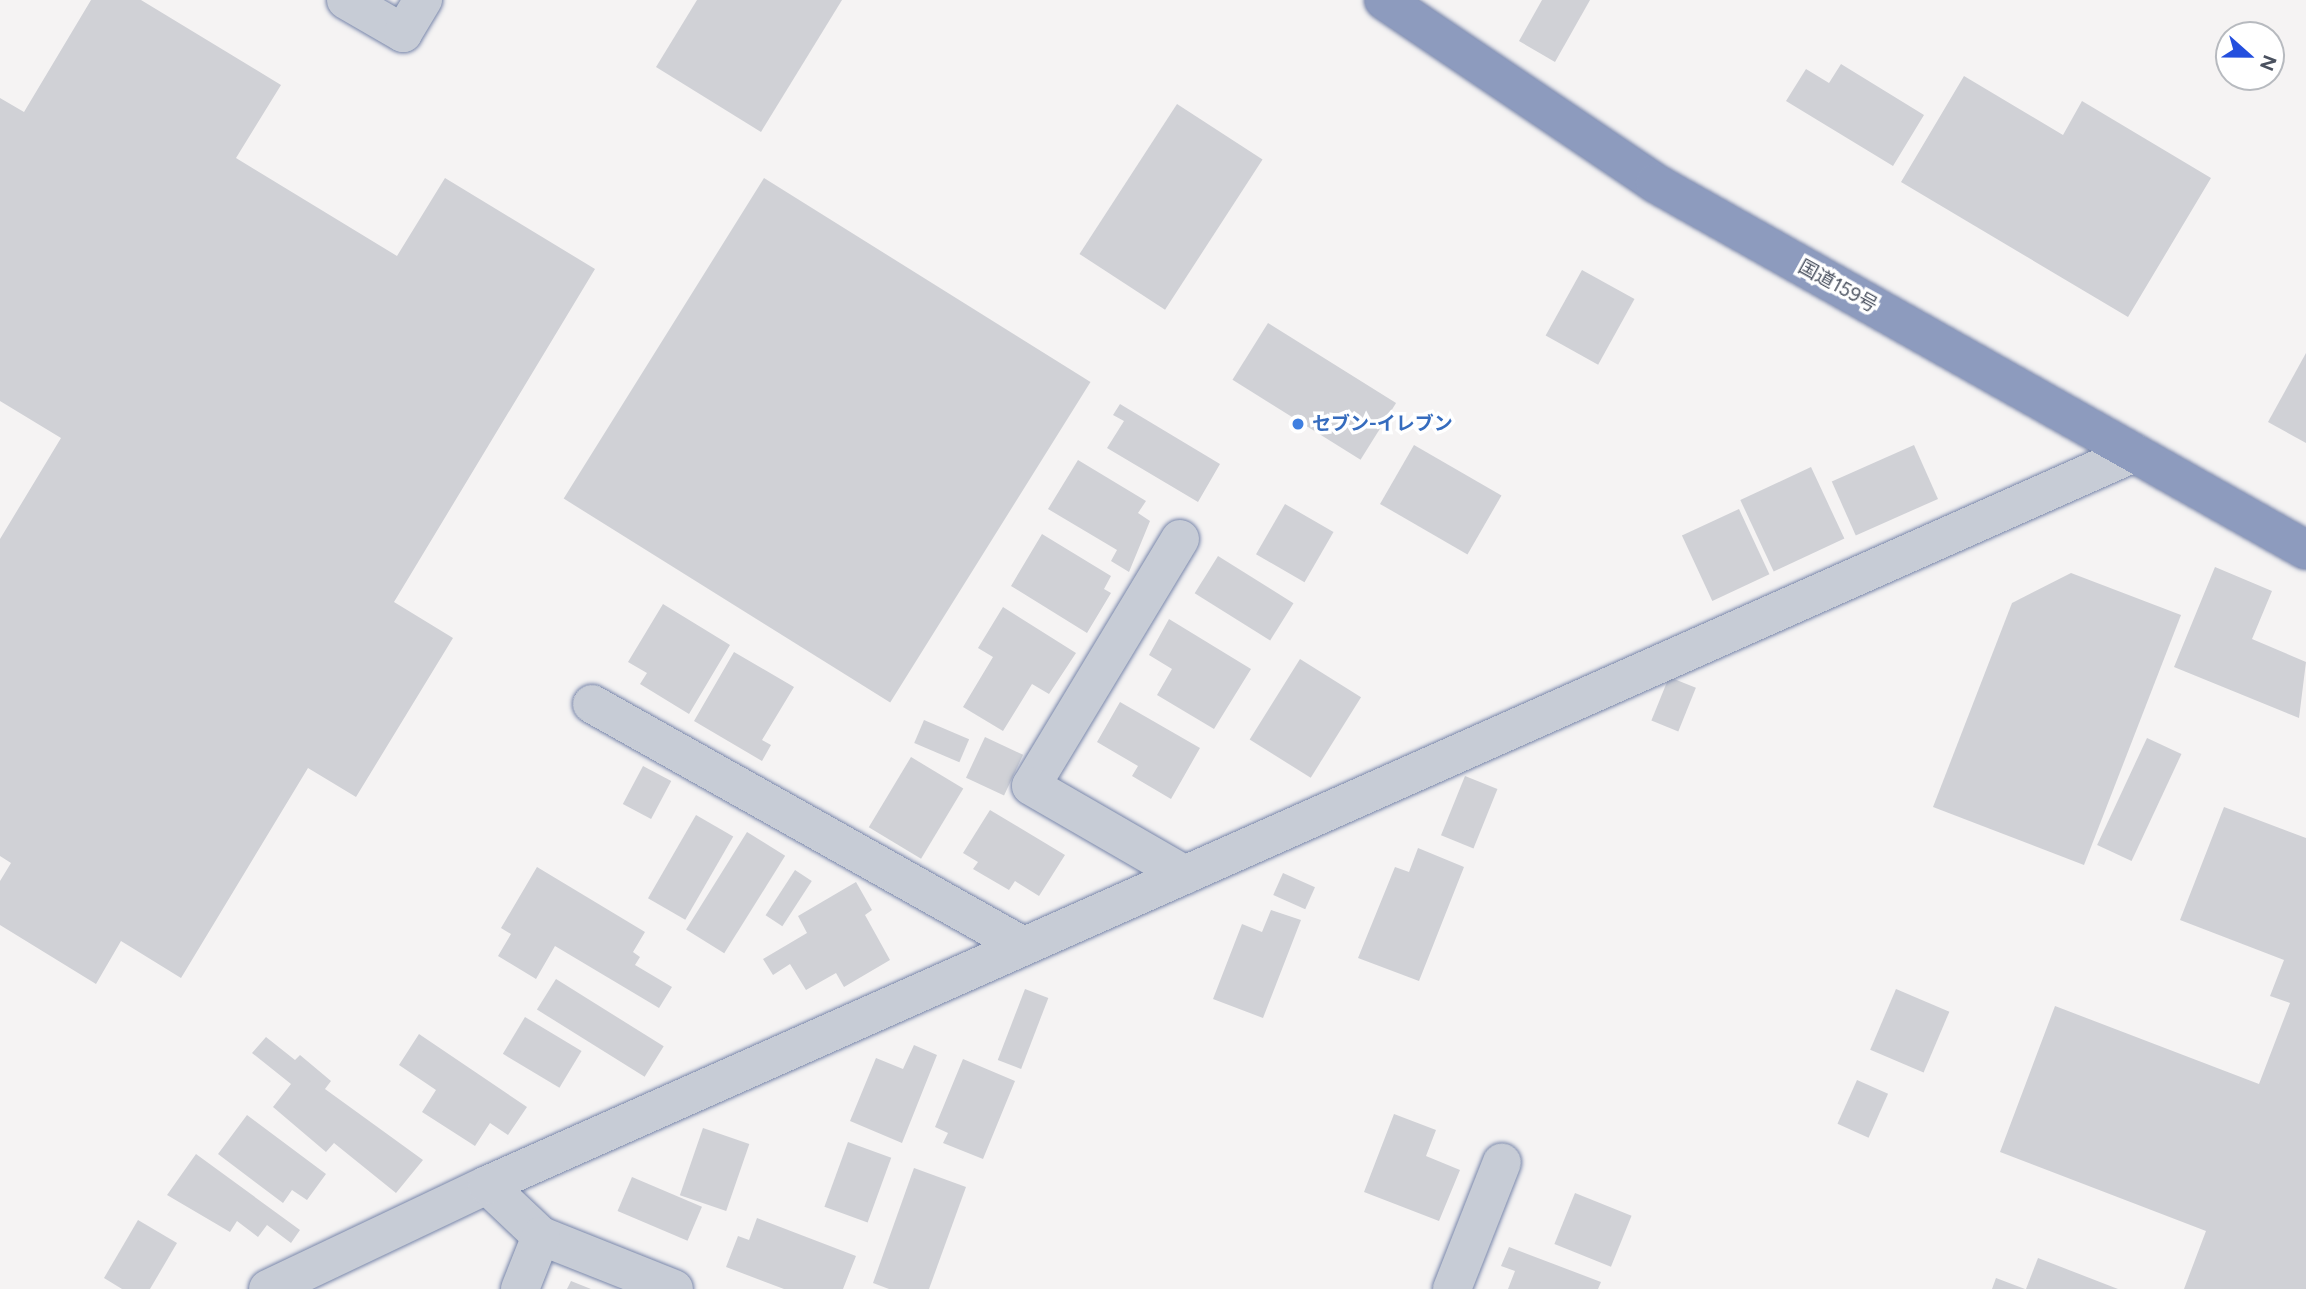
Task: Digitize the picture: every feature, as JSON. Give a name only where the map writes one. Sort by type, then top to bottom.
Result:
[{"type":"highway","name":"国道159号","points":[[1384,0],[1655,183],[2306,550]]},
{"type":"street","points":[[346,0],[403,33],[423,0]]},
{"type":"street","points":[[268,1289],[487,1185],[2134,453]]},
{"type":"street","points":[[1180,539],[1031,786],[1185,875]]},
{"type":"street","points":[[592,704],[1023,946]]},
{"type":"street","points":[[1452,1289],[1502,1162]]},
{"type":"street","points":[[487,1185],[541,1236],[674,1289]]},
{"type":"street","points":[[520,1289],[541,1236]]},
{"type":"building","points":[[91,0],[141,0],[281,85],[236,158],[397,256],[445,178],[595,269],[394,602],[453,638],[356,797],[308,768],[181,978],[121,941],[96,984],[0,925],[0,881],[11,863],[0,856],[0,539],[61,438],[0,401],[0,98],[24,112]]},
{"type":"building","points":[[697,0],[842,0],[761,132],[656,67]]},
{"type":"building","points":[[1542,0],[1590,0],[1555,62],[1519,41]]},
{"type":"building","points":[[1841,64],[1924,115],[1893,166],[1786,101],[1806,69],[1829,83]]},
{"type":"building","points":[[1964,76],[2063,135],[2082,101],[2211,178],[2128,317],[1901,182]]},
{"type":"building","points":[[1177,104],[1263,160],[1165,310],[1080,254]]},
{"type":"building","points":[[764,178],[1090,382],[890,703],[564,499]]},
{"type":"building","points":[[1582,270],[1634,299],[1598,365],[1546,336]]},
{"type":"building","points":[[1268,323],[1396,403],[1361,460],[1232,380]]},
{"type":"building","points":[[2306,353],[2306,443],[2268,422]]},
{"type":"building","points":[[1120,404],[1220,464],[1198,502],[1107,448],[1124,421],[1113,415]]},
{"type":"building","points":[[1414,445],[1501,496],[1467,554],[1380,504]]},
{"type":"building","points":[[1914,445],[1938,499],[1856,536],[1832,482]]},
{"type":"building","points":[[1078,460],[1146,501],[1138,513],[1150,521],[1129,572],[1111,561],[1117,550],[1048,509]]},
{"type":"building","points":[[1811,467],[1844,539],[1774,572],[1740,500]]},
{"type":"building","points":[[1285,504],[1333,532],[1304,582],[1256,554]]},
{"type":"building","points":[[1739,509],[1769,574],[1712,601],[1682,536]]},
{"type":"building","points":[[1042,534],[1111,576],[1104,589],[1111,593],[1087,633],[1011,586]]},
{"type":"building","points":[[1218,556],[1293,603],[1270,640],[1195,593]]},
{"type":"building","points":[[2215,567],[2272,591],[2252,639],[2306,662],[2299,718],[2174,667]]},
{"type":"building","points":[[2071,573],[2181,615],[2084,865],[1933,807],[2012,603]]},
{"type":"building","points":[[663,604],[730,645],[689,714],[640,684],[647,673],[628,662]]},
{"type":"building","points":[[1003,607],[1076,653],[1049,694],[1032,684],[1003,731],[963,707],[993,657],[978,648]]},
{"type":"building","points":[[1169,619],[1251,669],[1214,729],[1157,695],[1172,669],[1149,655]]},
{"type":"building","points":[[734,652],[794,687],[762,740],[771,745],[762,761],[694,721]]},
{"type":"building","points":[[1300,659],[1361,697],[1311,778],[1250,740]]},
{"type":"building","points":[[1669,677],[1696,688],[1678,731],[1651,721]]},
{"type":"building","points":[[1120,702],[1200,748],[1171,799],[1132,776],[1138,766],[1097,742]]},
{"type":"building","points":[[924,720],[969,739],[959,762],[914,743]]},
{"type":"building","points":[[985,737],[1023,755],[1004,796],[966,778]]},
{"type":"building","points":[[2147,738],[2181,754],[2132,861],[2097,845]]},
{"type":"building","points":[[911,757],[963,788],[921,859],[869,827]]},
{"type":"building","points":[[643,766],[671,781],[651,819],[623,804]]},
{"type":"building","points":[[1465,776],[1497,789],[1473,848],[1441,835]]},
{"type":"building","points":[[2224,807],[2306,838],[2306,1289],[2184,1289],[2206,1231],[2000,1152],[2055,1006],[2259,1084],[2290,1003],[2270,996],[2284,960],[2180,920]]},
{"type":"building","points":[[990,810],[1065,855],[1039,896],[1015,881],[1009,890],[973,869],[978,862],[963,853]]},
{"type":"building","points":[[696,815],[733,836],[685,920],[648,898]]},
{"type":"building","points":[[747,832],[785,856],[724,953],[686,930]]},
{"type":"building","points":[[1418,848],[1464,867],[1419,981],[1358,958],[1395,867],[1409,872]]},
{"type":"building","points":[[537,867],[645,932],[633,952],[640,957],[635,965],[672,987],[659,1008],[555,946],[536,979],[498,956],[511,934],[501,928]]},
{"type":"building","points":[[795,870],[812,881],[782,926],[766,915]]},
{"type":"building","points":[[1283,873],[1315,887],[1305,909],[1273,895]]},
{"type":"building","points":[[856,882],[872,910],[865,915],[890,960],[844,987],[836,973],[806,990],[790,964],[773,975],[763,959],[807,933],[798,916]]},
{"type":"building","points":[[1271,910],[1301,920],[1263,1018],[1213,999],[1242,924],[1262,932]]},
{"type":"building","points":[[556,979],[664,1046],[645,1077],[537,1010]]},
{"type":"building","points":[[1025,989],[1048,998],[1021,1069],[998,1060]]},
{"type":"building","points":[[1896,989],[1949,1012],[1924,1072],[1870,1050]]},
{"type":"building","points":[[525,1017],[582,1051],[559,1088],[503,1054]]},
{"type":"building","points":[[419,1034],[527,1107],[508,1135],[490,1123],[475,1146],[422,1112],[436,1090],[399,1065]]},
{"type":"building","points":[[266,1037],[295,1060],[300,1055],[331,1081],[325,1089],[423,1160],[396,1193],[334,1143],[326,1152],[273,1107],[291,1084],[252,1053]]},
{"type":"building","points":[[914,1045],[937,1055],[902,1143],[850,1121],[876,1058],[903,1069]]},
{"type":"building","points":[[963,1059],[1015,1081],[983,1159],[943,1143],[948,1133],[935,1127]]},
{"type":"building","points":[[1857,1080],[1888,1094],[1869,1138],[1837,1124]]},
{"type":"building","points":[[1394,1114],[1436,1130],[1426,1156],[1460,1170],[1439,1221],[1364,1192]]},
{"type":"building","points":[[247,1115],[326,1174],[307,1200],[292,1190],[283,1203],[218,1154]]},
{"type":"building","points":[[703,1128],[749,1144],[726,1211],[680,1195]]},
{"type":"building","points":[[848,1142],[891,1158],[868,1223],[824,1207]]},
{"type":"building","points":[[196,1154],[300,1230],[291,1243],[267,1225],[258,1237],[237,1221],[230,1232],[167,1195]]},
{"type":"building","points":[[914,1168],[966,1187],[929,1289],[889,1289],[873,1283]]},
{"type":"building","points":[[632,1177],[702,1207],[688,1241],[618,1211]]},
{"type":"building","points":[[1575,1193],[1632,1216],[1611,1267],[1554,1244]]},
{"type":"building","points":[[757,1218],[856,1256],[843,1289],[784,1289],[726,1267],[738,1236],[749,1240]]},
{"type":"building","points":[[138,1220],[177,1243],[150,1289],[122,1289],[104,1278]]},
{"type":"building","points":[[1509,1247],[1601,1282],[1598,1289],[1508,1289],[1515,1271],[1501,1266]]},
{"type":"building","points":[[2038,1258],[2118,1289],[2026,1289]]},
{"type":"building","points":[[1996,1278],[2025,1289],[1992,1289]]},
{"type":"building","points":[[571,1281],[591,1289],[567,1289]]},
{"type":"place","name":"セブン-イレブン","points":[[1298,424]]}]
